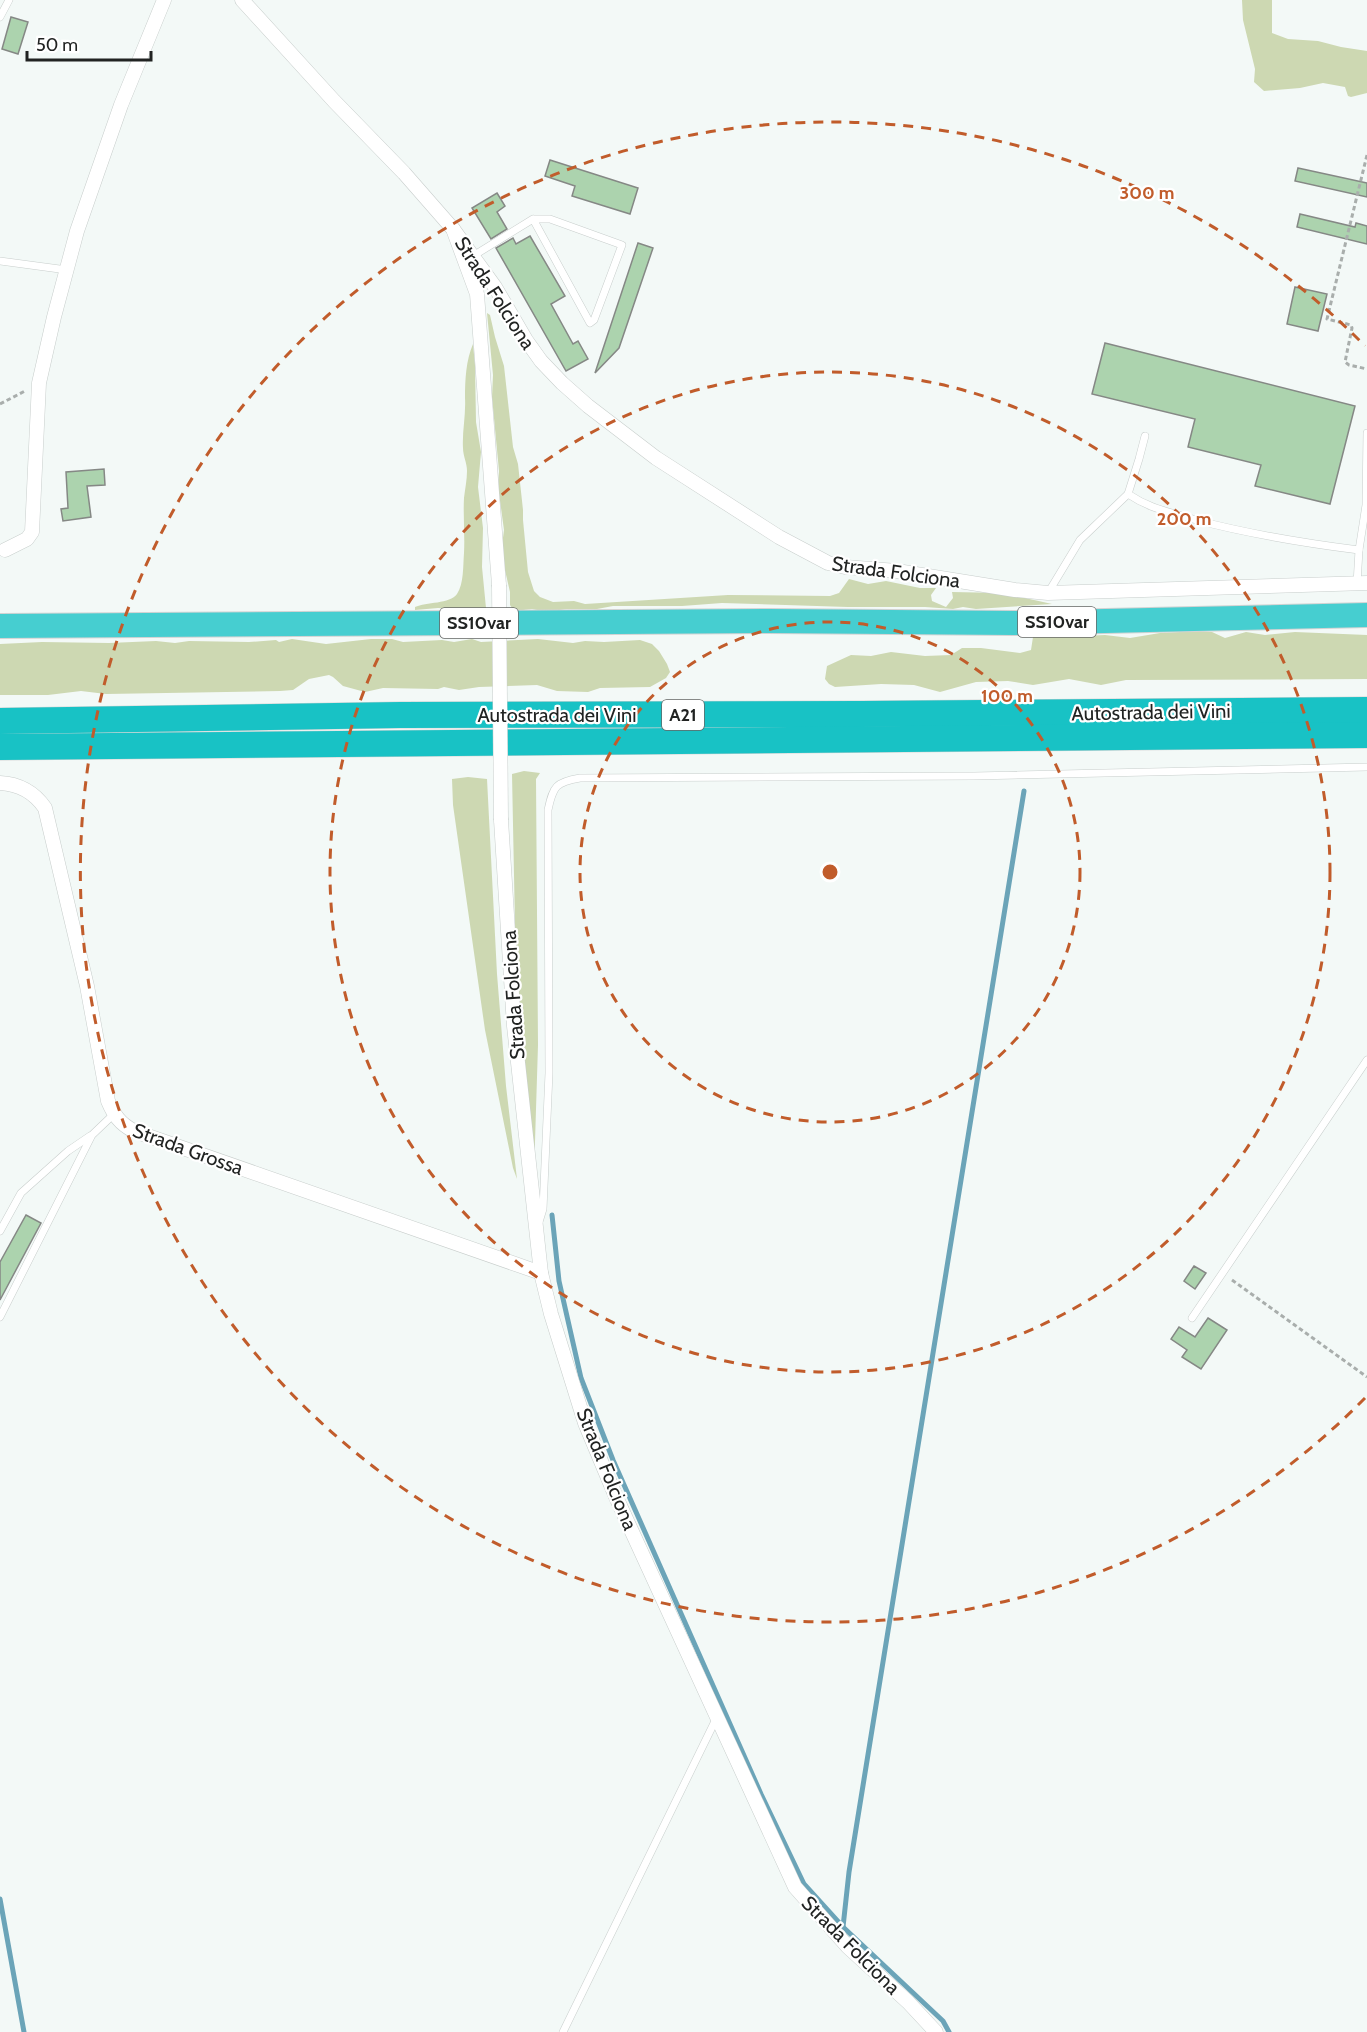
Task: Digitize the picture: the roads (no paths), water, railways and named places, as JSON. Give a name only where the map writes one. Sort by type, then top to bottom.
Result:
[{"type":"highway","name":"SS10var","points":[[0,626],[757,621],[1014,623],[1367,615]]},
{"type":"highway","name":"Autostrada dei Vini","points":[[0,721],[412,715],[1367,710]]},
{"type":"highway","name":"Autostrada dei Vini","points":[[0,747],[1367,735]]},
{"type":"street","points":[[5,550],[27,539],[32,532],[39,383],[67,270],[77,231],[121,105],[164,0]]},
{"type":"street","name":"Strada Folciona","points":[[242,0],[334,101],[404,172],[453,229],[495,287],[540,361],[562,383],[604,419],[695,485],[828,563],[845,567],[897,570],[1015,590],[1048,593],[1362,584]]},
{"type":"street","name":"Strada Folciona","points":[[453,229],[477,294],[499,585],[501,820],[514,1026],[541,1273],[551,1314],[585,1423],[616,1497],[795,1887],[848,1947],[908,2002],[936,2032]]},
{"type":"street","name":"Strada Grossa","points":[[0,783],[10,783],[24,788],[45,808],[87,986],[108,1101],[123,1126],[541,1273]]},
{"type":"lane","points":[[0,17],[9,0]]},
{"type":"lane","points":[[473,256],[533,219],[550,219],[622,245],[594,320],[590,323],[533,219]]},
{"type":"lane","points":[[0,261],[67,270]]},
{"type":"lane","points":[[1362,584],[1359,550],[1366,505],[1366,433]]},
{"type":"lane","points":[[1048,593],[1080,540],[1128,494],[1145,436]]},
{"type":"lane","points":[[1128,494],[1145,506],[1231,529],[1359,550]]},
{"type":"lane","points":[[536,1233],[543,1209],[549,1073],[548,810],[556,785],[565,780],[580,778],[974,776],[1367,767]]},
{"type":"lane","points":[[1192,1318],[1367,1060]]},
{"type":"lane","points":[[0,1231],[21,1192],[68,1151],[92,1135],[114,1114]]},
{"type":"lane","points":[[0,1317],[92,1135]]},
{"type":"lane","points":[[563,2032],[717,1717]]},
{"type":"waterway","points":[[843,1927],[849,1872],[1024,791]]},
{"type":"waterway","points":[[552,1215],[559,1281],[581,1378],[613,1460],[761,1794],[804,1884],[843,1927],[943,2021],[949,2032]]},
{"type":"waterway","points":[[0,1899],[24,2032]]}]
